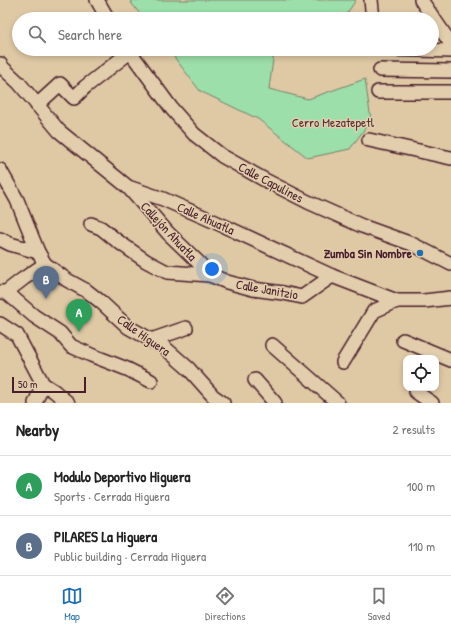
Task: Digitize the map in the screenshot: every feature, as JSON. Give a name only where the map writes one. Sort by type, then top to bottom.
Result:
[{"type":"street","points":[[97,0],[104,12]]},
{"type":"street","points":[[372,0],[373,12]]},
{"type":"street","points":[[421,0],[429,12]]},
{"type":"street","points":[[439,26],[451,44]]},
{"type":"street","points":[[439,51],[451,51]]},
{"type":"street","points":[[37,105],[60,84],[74,98],[123,56]]},
{"type":"street","name":"Calle Capulines","points":[[133,56],[172,109],[194,134],[222,156],[308,202],[362,226],[412,244],[451,264]]},
{"type":"street","name":"Calle Ahuatla","points":[[0,64],[19,83],[59,131],[128,187],[163,199],[332,276],[397,301],[424,301],[451,298]]},
{"type":"street","points":[[380,70],[451,71]]},
{"type":"street","points":[[378,92],[451,92]]},
{"type":"street","points":[[369,140],[451,158]]},
{"type":"street","points":[[0,170],[17,200],[38,252]]},
{"type":"street","name":"Callejón Ahuatla","points":[[128,187],[168,233],[210,275]]},
{"type":"street","name":"Calle Janitzio","points":[[91,224],[101,228],[146,261],[167,272],[210,275],[227,282],[254,289],[302,297],[332,276]]},
{"type":"street","points":[[0,239],[10,244],[38,252]]},
{"type":"street","name":"Calle Higuera","points":[[38,252],[45,264],[67,280],[87,291],[128,327],[164,348],[189,369],[213,396],[223,403]]},
{"type":"street","points":[[45,264],[3,292],[34,316],[60,333],[71,346],[127,368],[150,381]]},
{"type":"street","points":[[343,362],[374,311],[397,301]]},
{"type":"street","points":[[0,324],[17,335],[44,384],[68,403]]},
{"type":"street","points":[[151,340],[186,328]]},
{"type":"street","points":[[404,340],[451,360]]},
{"type":"street","points":[[272,345],[338,403]]},
{"type":"street","points":[[255,380],[274,403]]},
{"type":"street","points":[[34,403],[44,384]]},
{"type":"street","points":[[416,392],[432,403]]},
{"type":"green space","points":[[130,0],[356,0],[348,12],[138,12]]},
{"type":"green space","name":"Cerro Mezatepetl","points":[[173,56],[273,56],[269,89],[308,99],[365,79],[371,120],[350,149],[308,158],[258,119],[200,91]]},
{"type":"place","name":"Zumba Sin Nombre","points":[[420,253]]},
{"type":"place","name":"PILARES La Higuera","points":[[46,299]]},
{"type":"place","name":"Modulo Deportivo Higuera","points":[[79,332]]}]
